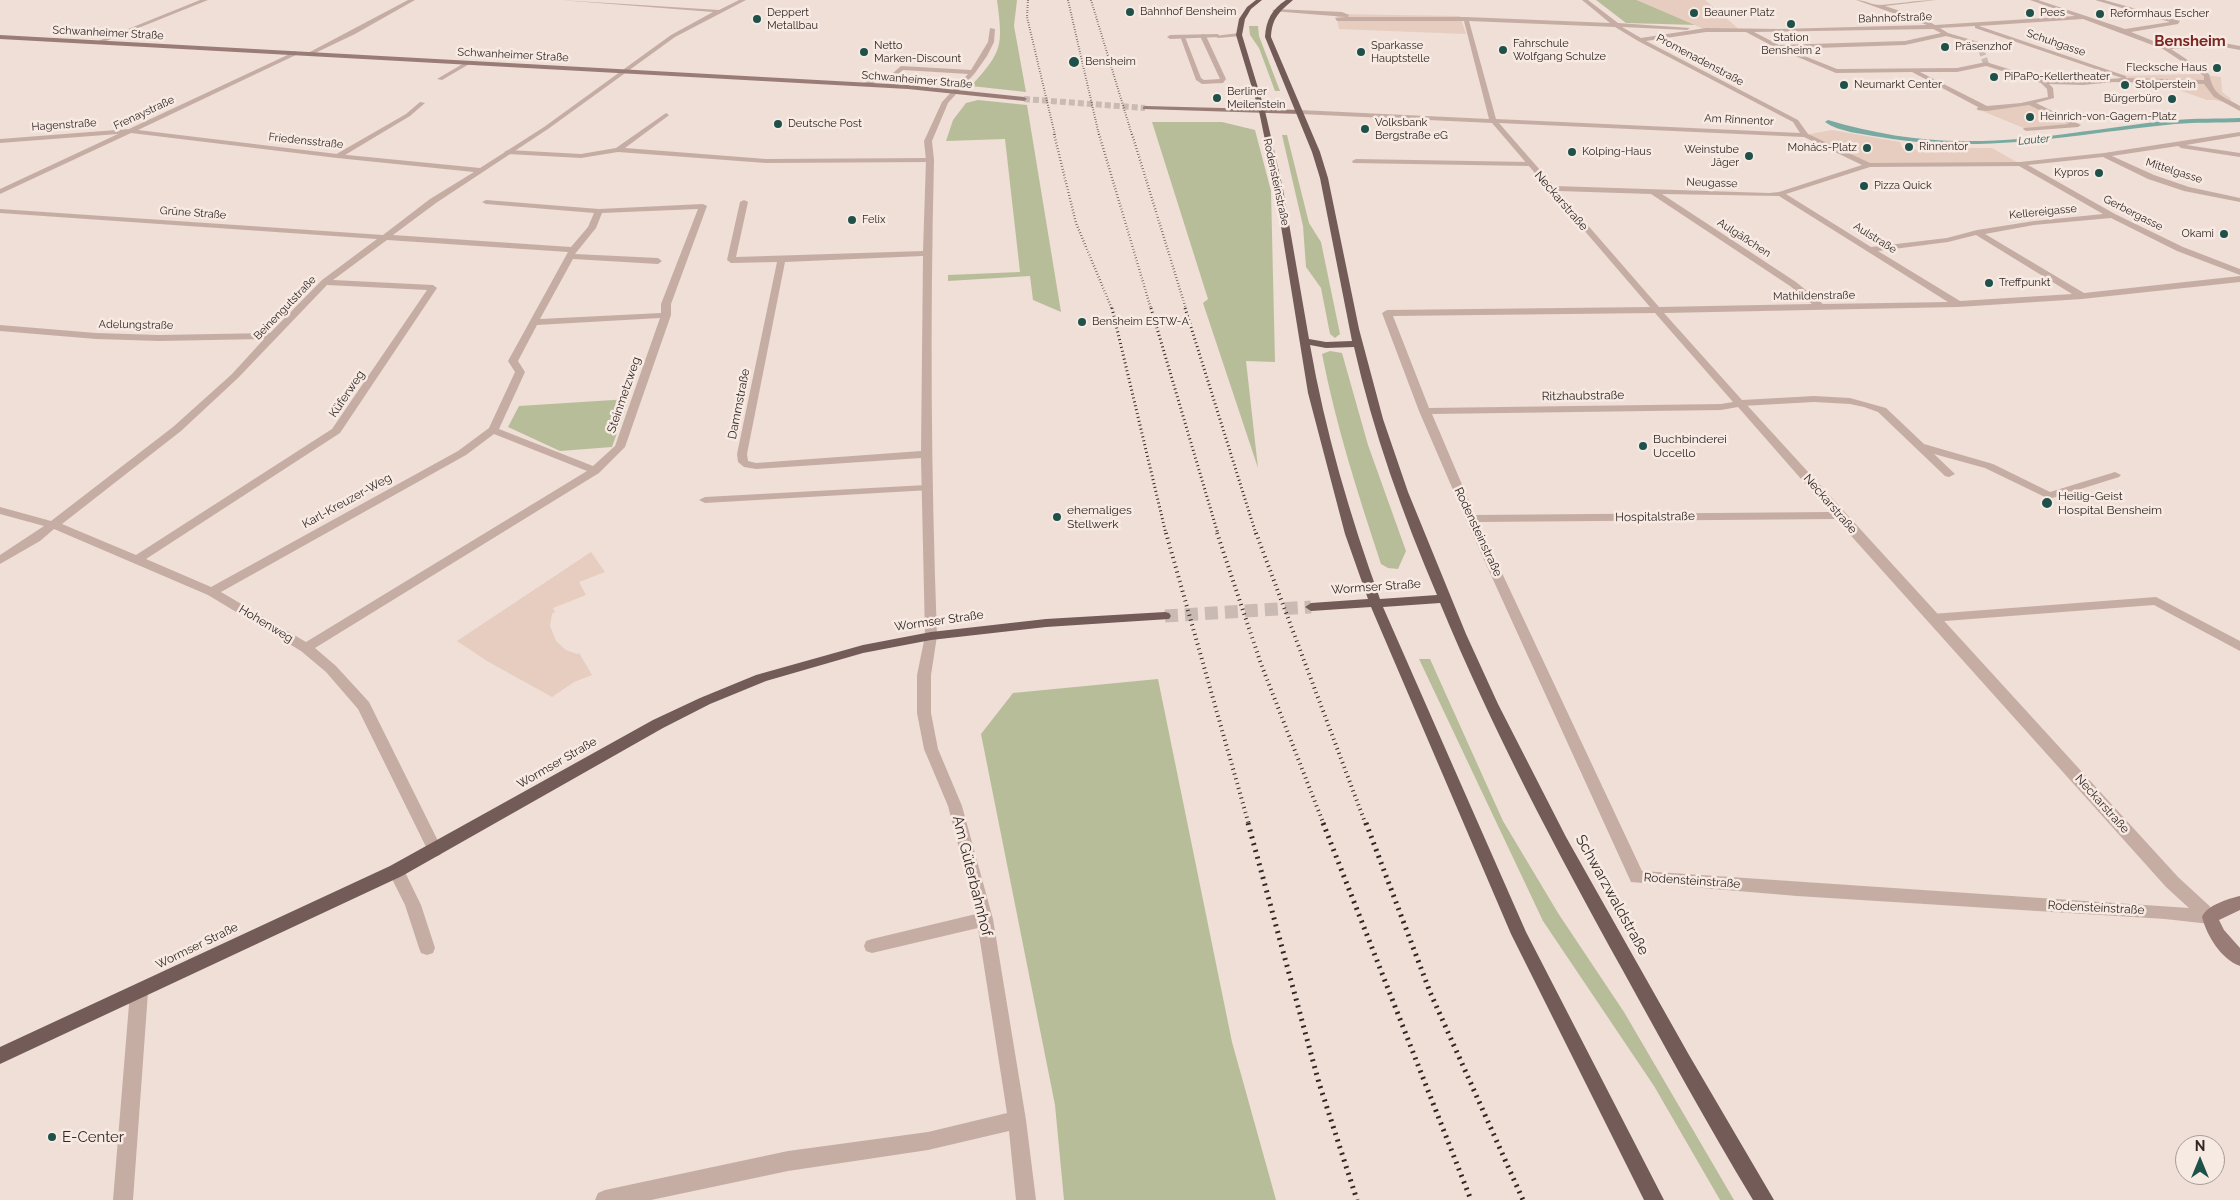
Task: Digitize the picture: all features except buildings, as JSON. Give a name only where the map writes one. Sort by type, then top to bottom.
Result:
[{"type":"main road","name":"Rodensteinstraße","points":[[1259,0],[1249,8],[1240,22],[1238,35],[1262,110],[1279,188],[1313,394],[1329,459],[1351,534],[1376,604]]},
{"type":"main road","points":[[1290,0],[1275,11],[1269,21],[1268,38],[1300,112],[1324,178],[1356,344],[1399,481],[1443,599]]},
{"type":"main road","name":"Schwanheimer Straße","points":[[0,37],[864,84],[1024,99]]},
{"type":"main road","points":[[1145,108],[1300,112]]},
{"type":"main road","points":[[1304,341],[1326,345],[1356,344]]},
{"type":"main road","name":"Wormser Straße","points":[[1311,608],[1443,599]]},
{"type":"main road","name":"Schwarzwaldstraße","points":[[1443,599],[1470,661],[1580,879],[1727,1139],[1764,1200]]},
{"type":"main road","points":[[1376,604],[1519,934],[1654,1200]]},
{"type":"main road","name":"Wormser Straße","points":[[0,1056],[396,872],[658,724],[705,701],[761,678],[863,649],[931,636],[1046,623],[1165,616]]},
{"type":"main road","points":[[2210,917],[2232,905],[2240,904]]},
{"type":"main road","name":"Neckarstraße","points":[[2210,917],[2212,928],[2223,944],[2240,960]]},
{"type":"street","points":[[98,42],[205,0]]},
{"type":"street","points":[[309,54],[353,33],[412,0]]},
{"type":"street","points":[[563,0],[718,11]]},
{"type":"street","name":"Beinengutstraße","points":[[0,560],[54,524],[177,429],[235,376],[300,304],[384,236],[546,128],[673,36],[718,11],[743,0]]},
{"type":"street","name":"Promenadenstraße","points":[[1585,0],[1616,25],[1640,40],[1796,121],[1805,135]]},
{"type":"street","points":[[1859,0],[1922,20],[1946,34],[1990,47]]},
{"type":"street","points":[[1878,6],[1933,0]]},
{"type":"street","points":[[2033,0],[2124,31],[2165,48],[2207,75],[2205,82],[2209,91],[2240,109]]},
{"type":"street","points":[[2098,0],[2178,22],[2124,31]]},
{"type":"street","name":"Bahnhofstraße","points":[[1275,11],[1342,14],[1352,19]]},
{"type":"street","name":"Bahnhofstraße","points":[[1337,19],[1466,19],[1746,31],[1933,27],[2083,17]]},
{"type":"street","name":"Neckarstraße","points":[[1466,19],[1492,120],[1839,515],[2172,882],[2210,917]]},
{"type":"street","name":"Schuhgasse","points":[[1970,25],[2136,81]]},
{"type":"street","points":[[931,636],[926,488],[927,253],[930,160],[928,141],[946,102],[973,72],[991,42],[992,30]]},
{"type":"street","name":"Bahnhofstraße","points":[[1640,40],[1706,30]]},
{"type":"street","points":[[1746,31],[1778,47],[1836,71],[1957,70],[1986,64],[2043,82],[2205,82]]},
{"type":"street","points":[[1778,47],[1905,42],[1946,34]]},
{"type":"street","points":[[1170,37],[1238,35]]},
{"type":"street","points":[[1182,37],[1198,79],[1202,82],[1221,82],[1223,79],[1203,36]]},
{"type":"street","points":[[2165,48],[2224,45],[2240,48]]},
{"type":"street","name":"Frenaystraße","points":[[0,192],[296,53]]},
{"type":"street","points":[[440,78],[468,63]]},
{"type":"street","points":[[864,84],[895,74],[901,68],[973,72]]},
{"type":"street","points":[[1913,71],[1987,109]]},
{"type":"street","points":[[1979,110],[2032,103],[2051,98],[2050,88],[2043,82]]},
{"type":"street","points":[[2232,104],[2240,102]]},
{"type":"street","points":[[337,156],[408,115],[422,103]]},
{"type":"street","points":[[2026,129],[2077,124],[2032,103]]},
{"type":"street","name":"Am Rinnentor","points":[[1300,112],[1805,135],[1869,165],[2020,164],[2104,155],[2240,134]]},
{"type":"street","points":[[618,150],[666,115]]},
{"type":"street","name":"Hagenstraße","points":[[0,140],[129,131]]},
{"type":"street","name":"Friedensstraße","points":[[129,131],[337,156],[481,170]]},
{"type":"street","name":"Am Rinnentor","points":[[2169,144],[2240,155]]},
{"type":"street","points":[[508,152],[581,156],[618,150],[766,161],[930,160]]},
{"type":"street","name":"Mittelgasse","points":[[2104,155],[2151,177],[2187,190],[2240,200]]},
{"type":"street","points":[[1356,161],[1529,164]]},
{"type":"street","name":"Gerbergasse","points":[[2020,164],[2112,216],[2180,249],[2240,272]]},
{"type":"street","name":"Neugasse","points":[[1550,188],[1758,196],[1780,194],[1869,165]]},
{"type":"street","name":"Aulgäßchen","points":[[1652,191],[1793,284],[1821,307]]},
{"type":"street","name":"Aulstraße","points":[[1780,194],[1872,249],[1958,304]]},
{"type":"street","name":"Steinmetzweg","points":[[306,648],[595,471],[620,447],[666,315],[666,304],[703,206],[599,211],[486,202]]},
{"type":"street","points":[[744,202],[731,260],[803,259],[927,253]]},
{"type":"street","name":"Grüne Straße","points":[[0,211],[384,236]]},
{"type":"street","name":"Karl-Kreuzer-Weg","points":[[212,592],[462,453],[493,430],[520,372],[513,362],[573,253],[592,228],[599,211]]},
{"type":"street","name":"Kellereigasse","points":[[1872,249],[1948,240],[1977,232],[2034,223],[2112,216]]},
{"type":"street","points":[[1977,232],[2082,296]]},
{"type":"street","points":[[384,236],[658,261]]},
{"type":"street","name":"Dammstraße","points":[[782,258],[742,454],[743,462],[756,466],[927,454]]},
{"type":"street","name":"Mathildenstraße","points":[[1387,313],[1958,304],[2082,296],[2240,278]]},
{"type":"street","name":"Küferweg","points":[[138,559],[336,431],[433,288],[325,282]]},
{"type":"street","name":"Rodensteinstraße","points":[[1387,313],[1424,411],[1471,519],[1637,877],[1797,890],[2165,912],[2210,917]]},
{"type":"street","points":[[535,322],[666,315]]},
{"type":"street","name":"Adelungstraße","points":[[0,328],[96,336],[159,338],[273,336]]},
{"type":"street","name":"Ritzhaubstraße","points":[[1424,411],[1720,407],[1742,404],[1858,400],[1882,410],[1949,474]]},
{"type":"street","points":[[493,430],[595,471]]},
{"type":"street","points":[[1920,446],[1989,466],[2050,496],[2115,475]]},
{"type":"street","points":[[705,500],[926,488]]},
{"type":"street","name":"Hohenweg","points":[[0,510],[54,524],[212,592],[306,648],[331,670],[364,706],[435,851]]},
{"type":"street","name":"Hospitalstraße","points":[[1471,519],[1839,515]]},
{"type":"street","points":[[1932,618],[2156,601],[2240,647]]},
{"type":"street","name":"Am Güterbahnhof","points":[[931,636],[924,675],[924,713],[931,749],[955,806],[985,919],[1017,1120],[1026,1200]]},
{"type":"street","points":[[396,872],[413,905],[427,948]]},
{"type":"street","points":[[872,946],[985,919]]},
{"type":"street","points":[[122,1200],[139,992]]},
{"type":"street","points":[[605,1200],[788,1161],[928,1141],[1017,1120]]},
{"type":"green space","points":[[997,0],[1017,0],[1014,26],[1026,92],[971,86],[995,56],[998,47],[1000,28]]},
{"type":"green space","points":[[1596,0],[1637,0],[1697,25],[1626,23]]},
{"type":"green space","points":[[1249,26],[1258,26],[1259,36],[1280,91],[1275,91],[1259,48],[1250,35]]},
{"type":"green space","points":[[978,100],[1027,105],[1061,312],[1033,300],[1030,276],[948,281],[948,275],[1020,272],[1005,139],[946,141],[953,120],[966,103]]},
{"type":"green space","points":[[1152,122],[1222,122],[1255,130],[1271,191],[1275,362],[1246,361],[1258,468],[1203,303],[1208,299]]},
{"type":"green space","points":[[1282,135],[1287,135],[1309,223],[1321,242],[1340,334],[1335,338],[1330,334],[1321,288],[1306,267],[1303,226]]},
{"type":"green space","points":[[1330,351],[1342,353],[1368,445],[1406,551],[1398,569],[1388,568],[1381,564],[1356,486],[1334,407],[1322,354]]},
{"type":"green space","points":[[629,399],[612,447],[560,451],[508,427],[519,406]]},
{"type":"green space","points":[[1419,659],[1430,659],[1503,821],[1558,913],[1624,1012],[1734,1200],[1720,1200],[1654,1086],[1543,921]]},
{"type":"green space","points":[[1158,679],[1232,1042],[1276,1200],[1064,1200],[1055,1105],[981,734],[1013,693]]},
{"type":"shaded area","name":"Beauner Platz","points":[[1637,0],[1705,0],[1741,31],[1706,30]]},
{"type":"shaded area","points":[[1336,14],[1460,16],[1466,34],[1339,29]]},
{"type":"shaded area","points":[[2196,74],[2221,77],[2222,92],[2230,98],[2232,104],[2207,100],[2173,88],[2120,76]]},
{"type":"shaded area","name":"Heinrich-von-Gagern-Platz","points":[[2034,103],[2078,125],[2026,129],[1975,108]]},
{"type":"shaded area","name":"Mohács-Platz","points":[[1832,130],[1900,142],[1902,148],[1920,150],[1916,144],[1958,148],[1992,148],[2020,164],[1869,165],[1805,135]]},
{"type":"shaded area","points":[[591,552],[605,572],[579,582],[586,595],[553,608],[555,612],[552,614],[550,626],[556,641],[566,650],[579,653],[592,675],[574,682],[552,697],[487,661],[457,641]]},
{"type":"waterway","name":"Lauter","points":[[1828,122],[1883,136],[1927,142],[1963,143],[2034,140],[2175,122],[2240,120]]},
{"type":"tunnel","points":[[1986,64],[1981,49],[1990,47]]},
{"type":"tunnel","points":[[1024,99],[1145,108]]},
{"type":"tunnel","points":[[1165,616],[1311,607]]},
{"type":"railway","points":[[1028,0],[1027,17],[1055,135]]},
{"type":"railway","points":[[1068,0],[1099,135]]},
{"type":"railway","points":[[1091,0],[1132,135]]},
{"type":"railway","points":[[1054,134],[1076,223],[1112,309]]},
{"type":"railway","points":[[1099,134],[1151,309]]},
{"type":"railway","points":[[1132,134],[1186,309]]},
{"type":"railway","points":[[1112,308],[1166,534]]},
{"type":"railway","points":[[1151,308],[1218,534]]},
{"type":"railway","points":[[1185,308],[1256,534]]},
{"type":"railway","points":[[1166,533],[1249,825]]},
{"type":"railway","points":[[1217,533],[1261,664],[1324,825]]},
{"type":"railway","points":[[1256,533],[1366,825]]},
{"type":"railway","points":[[1248,823],[1319,1083],[1357,1200]]},
{"type":"railway","points":[[1323,823],[1471,1200]]},
{"type":"railway","points":[[1366,823],[1430,992],[1523,1200]]},
{"type":"place","name":"Bahnhof Bensheim","points":[[1130,12]]},
{"type":"place","name":"Beauner Platz","points":[[1694,13]]},
{"type":"place","name":"Pees","points":[[2030,13]]},
{"type":"place","name":"Reformhaus Escher","points":[[2100,14]]},
{"type":"place","name":"Deppert Metallbau","points":[[757,19]]},
{"type":"place","name":"Station Bensheim 2","points":[[1791,24]]},
{"type":"place","name":"Präsenzhof","points":[[1945,47]]},
{"type":"place","name":"Fahrschule Wolfgang Schulze","points":[[1503,50]]},
{"type":"place","name":"Netto Marken-Discount","points":[[864,52]]},
{"type":"place","name":"Sparkasse Hauptstelle","points":[[1361,52]]},
{"type":"place","name":"Bensheim","points":[[1074,62]]},
{"type":"place","name":"Flecksche Haus","points":[[2217,68]]},
{"type":"place","name":"PiPaPo-Kellertheater","points":[[1994,77]]},
{"type":"place","name":"Neumarkt Center","points":[[1844,85]]},
{"type":"place","name":"Stolperstein","points":[[2125,85]]},
{"type":"place","name":"Berliner Meilenstein","points":[[1217,98]]},
{"type":"place","name":"Bürgerbüro","points":[[2172,99]]},
{"type":"place","name":"Heinrich-von-Gagern-Platz","points":[[2030,117]]},
{"type":"place","name":"Deutsche Post","points":[[778,124]]},
{"type":"place","name":"Volksbank Bergstraße eG","points":[[1365,129]]},
{"type":"place","name":"Rinnentor","points":[[1909,147]]},
{"type":"place","name":"Mohács-Platz","points":[[1867,148]]},
{"type":"place","name":"Kolping-Haus","points":[[1572,152]]},
{"type":"place","name":"Weinstube Jäger","points":[[1749,156]]},
{"type":"place","name":"Kypros","points":[[2099,173]]},
{"type":"place","name":"Pizza Quick","points":[[1864,186]]},
{"type":"place","name":"Felix","points":[[852,220]]},
{"type":"place","name":"Okami","points":[[2224,234]]},
{"type":"place","name":"Treffpunkt","points":[[1989,283]]},
{"type":"place","name":"Bensheim ESTW-A","points":[[1082,322]]},
{"type":"place","name":"Buchbinderei Uccello","points":[[1643,446]]},
{"type":"place","name":"Heilig-Geist Hospital Bensheim","points":[[2047,503]]},
{"type":"place","name":"ehemaliges Stellwerk","points":[[1057,517]]},
{"type":"place","name":"E-Center","points":[[52,1137]]},
{"type":"district","name":"Bensheim","points":[[2190,41]]}]
